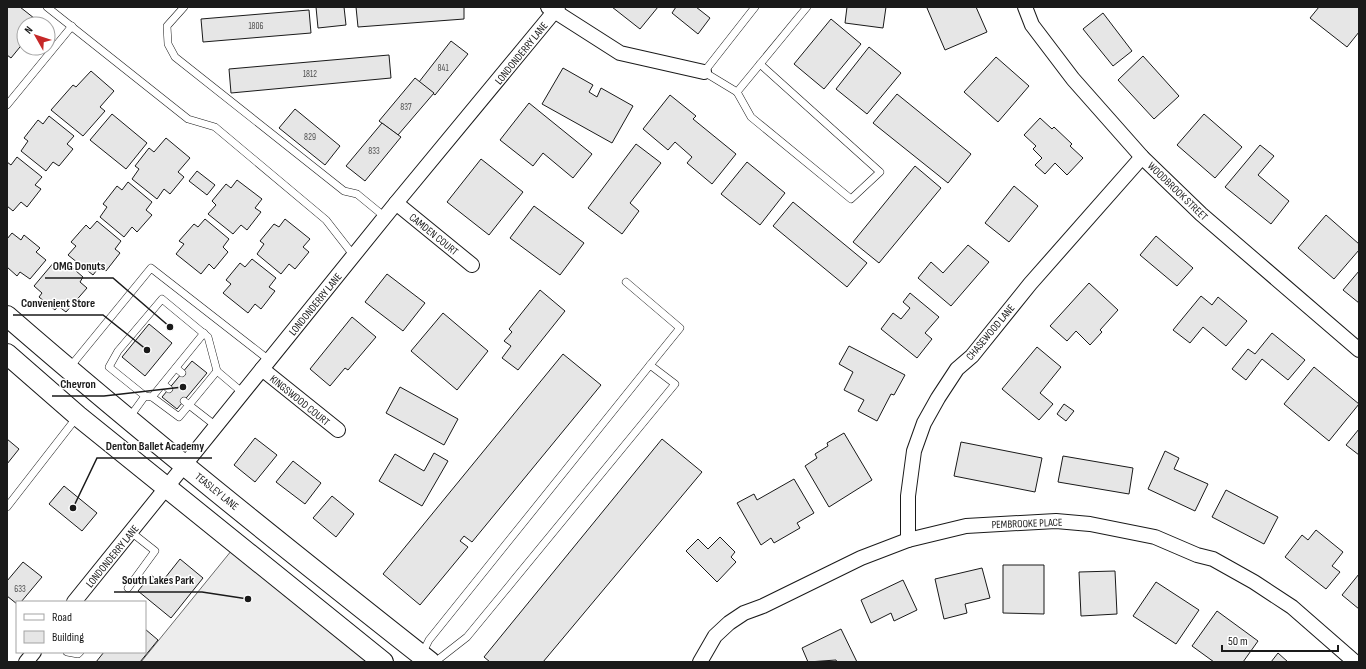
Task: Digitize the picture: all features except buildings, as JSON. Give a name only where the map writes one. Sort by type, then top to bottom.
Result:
[{"type":"main road","name":"TEASLEY LANE","points":[[7,316],[68,369],[425,660]]},
{"type":"main road","points":[[7,354],[78,416],[383,662]]},
{"type":"street","name":"WOODBROOK STREET","points":[[1025,7],[1032,25],[1073,79],[1142,157],[1201,214],[1359,350]]},
{"type":"street","name":"LONDONDERRY LANE","points":[[79,600],[131,532],[216,426],[553,9]]},
{"type":"street","points":[[553,9],[620,53],[704,72]]},
{"type":"street","name":"CHASEWOOD LANE","points":[[908,540],[908,496],[914,451],[924,423],[938,398],[958,369],[972,356],[1030,284],[1142,157]]},
{"type":"street","name":"CAMDEN COURT","points":[[396,203],[472,265]]},
{"type":"street","name":"KINGSWOOD COURT","points":[[266,365],[338,430]]},
{"type":"street","name":"PEMBROOKE PLACE","points":[[700,662],[715,636],[729,623],[744,613],[763,606],[861,558],[908,540],[966,526],[1056,521],[1090,524],[1155,537],[1197,555],[1213,559],[1254,582],[1292,607],[1355,662]]},
{"type":"street","points":[[26,662],[33,653]]},
{"type":"lane","points":[[47,7],[188,119],[215,127],[326,220],[354,256]]},
{"type":"lane","points":[[184,7],[167,26],[168,44],[175,57],[344,191],[357,194],[385,217]]},
{"type":"lane","points":[[755,7],[704,72],[737,92],[751,117],[851,199],[880,172],[760,64]]},
{"type":"lane","points":[[737,92],[806,7]]},
{"type":"lane","points":[[7,105],[72,26]]},
{"type":"lane","points":[[68,369],[151,268],[266,365]]},
{"type":"lane","points":[[425,660],[429,640],[680,328],[626,282]]},
{"type":"lane","points":[[217,371],[200,387],[187,403],[179,418],[109,367],[118,352],[162,299],[208,337],[217,371],[243,393]]},
{"type":"lane","points":[[129,418],[163,384],[204,333]]},
{"type":"lane","points":[[425,660],[467,637],[675,384],[650,365]]},
{"type":"lane","points":[[176,368],[182,373]]},
{"type":"lane","points":[[163,384],[169,389]]},
{"type":"lane","points":[[187,403],[216,426]]},
{"type":"lane","points":[[7,506],[78,416]]},
{"type":"lane","points":[[128,588],[156,551],[131,532]]},
{"type":"shaded area","points":[[236,545],[381,662],[141,662]]},
{"type":"place","name":"OMG Donuts","points":[[170,327]]},
{"type":"place","name":"Convenient Store","points":[[147,350]]},
{"type":"place","name":"Chevron","points":[[183,387]]},
{"type":"place","name":"Denton Ballet Academy","points":[[73,508]]},
{"type":"place","name":"South Lakes Park","points":[[248,599]]}]
